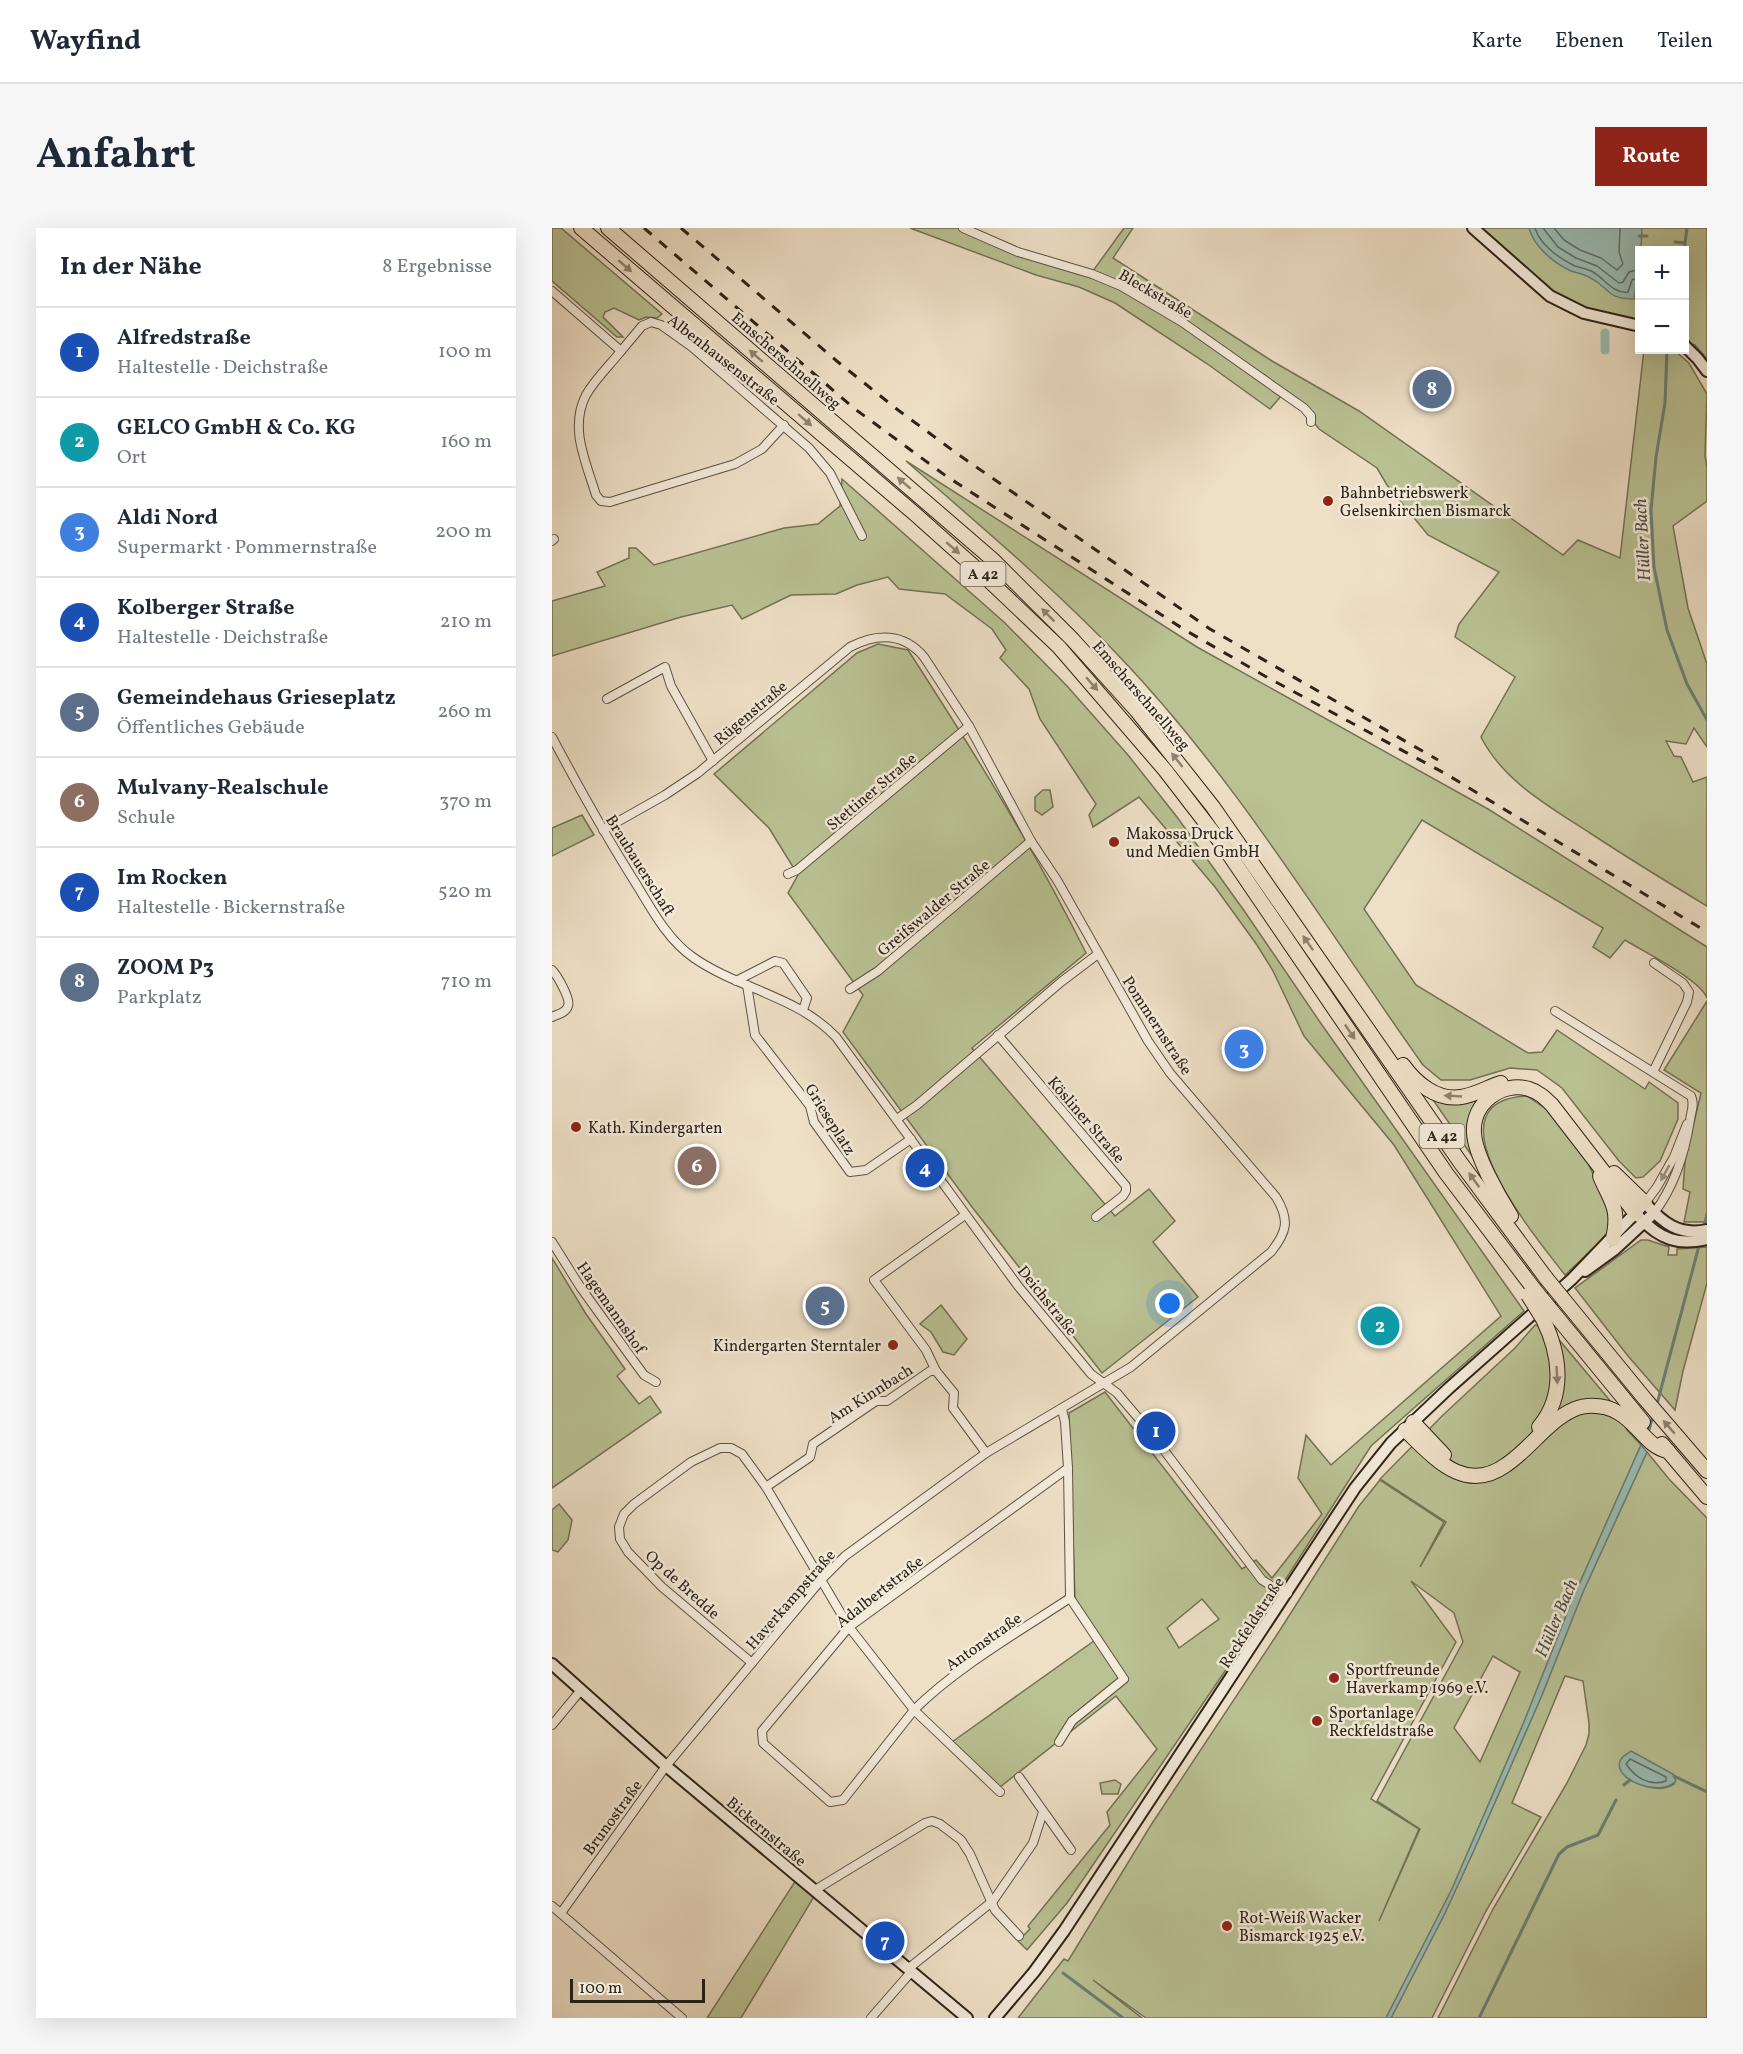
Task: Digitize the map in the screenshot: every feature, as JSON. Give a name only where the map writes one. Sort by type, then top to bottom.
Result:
[{"type":"highway","name":"Emscherschnellweg","points":[[581,228],[915,514],[1059,647],[1165,770],[1222,844],[1446,1173],[1489,1230],[1547,1315]]},
{"type":"highway","name":"Emscherschnellweg","points":[[608,228],[992,559],[1073,640],[1137,711],[1213,807],[1454,1152],[1546,1278]]},
{"type":"highway","points":[[1342,991],[1361,1005],[1410,1075],[1420,1085],[1433,1092],[1460,1098],[1511,1081],[1525,1082],[1546,1092],[1558,1103],[1645,1213]]},
{"type":"highway","points":[[1546,1278],[1501,1201],[1479,1154],[1473,1133],[1475,1119],[1487,1099],[1510,1087],[1532,1090],[1542,1096],[1552,1105],[1591,1155],[1645,1213]]},
{"type":"highway","points":[[1591,1155],[1616,1216],[1613,1239]]},
{"type":"highway","name":"A 42","points":[[1546,1278],[1707,1471]]},
{"type":"highway","points":[[1409,1426],[1461,1467],[1481,1470],[1493,1467],[1503,1460],[1539,1427],[1554,1404],[1558,1374],[1547,1315]]},
{"type":"highway","name":"A 42","points":[[1547,1315],[1636,1420]]},
{"type":"highway","points":[[1409,1426],[1445,1466],[1468,1476],[1480,1476],[1490,1475],[1508,1464],[1549,1425],[1575,1408],[1597,1406],[1611,1409],[1636,1420],[1658,1449],[1668,1450],[1707,1497]]},
{"type":"street","name":"Bleckstraße","points":[[963,228],[1018,252],[1092,274],[1148,301],[1182,322],[1304,408],[1311,416],[1311,422]]},
{"type":"street","points":[[1473,228],[1550,296],[1584,313],[1635,325]]},
{"type":"street","points":[[552,291],[621,351]]},
{"type":"street","name":"Albenhausenstraße","points":[[784,425],[762,449],[735,464],[610,502],[602,501],[596,495],[579,437],[578,420],[587,394],[642,326],[651,322],[661,325],[692,347],[784,425],[810,448],[830,472],[862,536]]},
{"type":"street","points":[[1689,350],[1707,371]]},
{"type":"street","name":"Rügenstraße","points":[[603,830],[682,785],[850,647],[872,637],[885,636],[908,642],[917,649]]},
{"type":"street","name":"Pommernstraße","points":[[917,649],[969,726],[1030,841],[1057,880],[1147,1040],[1168,1071],[1275,1197],[1285,1217],[1285,1229],[1271,1252],[1131,1367],[1105,1383]]},
{"type":"street","points":[[608,699],[665,667],[671,686],[713,761]]},
{"type":"street","name":"Stettiner Straße","points":[[788,874],[814,857],[969,726]]},
{"type":"street","name":"Braubauerschaft","points":[[552,737],[603,830],[670,936],[690,956],[736,981]]},
{"type":"street","name":"Greifswalder Straße","points":[[850,989],[878,971],[1030,841]]},
{"type":"street","points":[[897,1119],[1089,959],[1098,954]]},
{"type":"street","points":[[736,981],[775,961],[783,963],[807,998],[803,1010]]},
{"type":"street","points":[[1653,1072],[1688,1002],[1689,992],[1683,983],[1654,963]]},
{"type":"street","points":[[552,970],[568,999],[568,1006],[563,1013],[552,1017]]},
{"type":"street","name":"Deichstraße","points":[[736,981],[803,1010],[826,1026],[836,1037],[1026,1296],[1091,1374],[1117,1393],[1262,1580],[1288,1593]]},
{"type":"street","name":"Grieseplatz","points":[[747,985],[755,1035],[810,1106],[814,1122],[850,1172],[866,1170],[911,1139]]},
{"type":"street","name":"Reckfeldstraße","points":[[1555,1011],[1691,1096],[1693,1101],[1688,1134],[1680,1162],[1664,1198],[1613,1239],[1572,1279]]},
{"type":"street","name":"Kösliner Straße","points":[[998,1035],[1126,1186],[1123,1196],[1096,1217]]},
{"type":"street","name":"Reckfeldstraße","points":[[995,2018],[1059,1939],[1355,1488],[1379,1456],[1449,1388],[1572,1279],[1614,1250],[1645,1213],[1674,1157],[1690,1117]]},
{"type":"street","points":[[1645,1213],[1661,1236],[1707,1239]]},
{"type":"street","points":[[965,1215],[874,1280],[926,1350],[936,1371],[954,1393],[953,1408],[986,1453]]},
{"type":"street","points":[[1687,1237],[1707,1230]]},
{"type":"street","name":"Hagemannshof","points":[[552,1242],[576,1281],[644,1375],[656,1382]]},
{"type":"street","name":"Am Kinnbach","points":[[766,1486],[810,1457],[813,1444],[876,1401],[887,1401],[930,1371],[936,1371]]},
{"type":"street","name":"Haverkampstraße","points":[[666,1766],[821,1580],[845,1556],[986,1453],[1105,1383]]},
{"type":"street","points":[[1059,1742],[1072,1721],[1124,1679],[1070,1598],[1068,1468],[1062,1409]]},
{"type":"street","name":"Op de Bredde","points":[[752,1663],[662,1587],[628,1552],[620,1539],[619,1527],[624,1514],[691,1462],[720,1448],[731,1448],[742,1454],[766,1486],[821,1580]]},
{"type":"street","name":"Adalbertstraße","points":[[843,1800],[830,1802],[763,1743],[762,1731],[849,1627],[1068,1468]]},
{"type":"street","points":[[821,1580],[849,1627],[914,1710],[1000,1792]]},
{"type":"street","name":"Antonstraße","points":[[843,1800],[926,1698],[981,1657],[1070,1598]]},
{"type":"street","name":"Bickernstraße","points":[[552,1664],[666,1766],[967,2018]]},
{"type":"street","points":[[552,1725],[581,1690]]},
{"type":"street","name":"Brunostraße","points":[[561,1913],[666,1766]]},
{"type":"street","points":[[1019,1777],[1071,1850]]},
{"type":"street","points":[[870,2018],[910,1969],[993,1901],[1033,1843],[1043,1812]]},
{"type":"street","points":[[815,1890],[924,1823],[932,1821],[940,1824],[961,1840],[993,1901],[995,1911],[1019,1936]]},
{"type":"street","points":[[552,1906],[682,2018]]},
{"type":"green space","points":[[552,228],[561,228],[662,314],[657,318],[646,317],[639,320],[614,308],[605,312],[603,317],[623,337],[617,337],[552,281]]},
{"type":"green space","points":[[910,228],[958,228],[1016,253],[1093,271],[1124,228],[1133,228],[1113,258],[1272,361],[1359,411],[1563,555],[1578,540],[1620,558],[1644,354],[1679,354],[1689,363],[1707,394],[1705,456],[1707,501],[1673,526],[1688,608],[1707,664],[1707,747],[1694,728],[1686,744],[1666,741],[1674,756],[1681,757],[1693,782],[1707,777],[1707,906],[1544,803],[1515,780],[1490,753],[1481,737],[1515,677],[1455,637],[1459,624],[1499,572],[1428,535],[1387,485],[1377,468],[1319,429],[1309,416],[1282,395],[1270,409],[1206,363],[1115,303],[1079,287],[1036,275]]},
{"type":"green space","points":[[1478,228],[1707,228],[1707,359],[1695,345],[1689,344],[1689,246],[1635,246],[1635,319],[1586,308],[1551,292]]},
{"type":"green space","points":[[906,461],[1197,647],[1488,809],[1707,947],[1707,998],[1683,974],[1625,940],[1610,958],[1593,947],[1603,928],[1422,820],[1364,909],[1416,985],[1528,1053],[1542,1052],[1557,1030],[1645,1089],[1649,1082],[1678,1103],[1678,1119],[1660,1161],[1643,1177],[1636,1178],[1619,1161],[1562,1088],[1537,1070],[1510,1068],[1470,1080],[1441,1080],[1423,1065],[1278,854],[1201,751],[1160,702],[1117,654],[1067,604]]},
{"type":"green space","points":[[842,479],[1005,623],[1067,686],[1128,755],[1177,817],[1245,912],[1524,1311],[1371,1446],[1255,1627],[1067,1903],[1027,1950],[1018,1941],[1030,1929],[1028,1926],[1110,1825],[1107,1812],[1157,1749],[1116,1696],[1000,1787],[952,1742],[1098,1638],[1075,1599],[1069,1413],[1105,1392],[1242,1569],[1256,1560],[1272,1578],[1322,1514],[1298,1478],[1306,1435],[1331,1465],[1501,1316],[1394,1145],[1304,1036],[1273,971],[1215,887],[1139,797],[1093,827],[1089,815],[1096,804],[1040,719],[1029,689],[1000,658],[1006,650],[992,629],[945,594],[899,589],[888,577],[857,585],[836,594],[791,595],[742,619],[732,605],[681,617],[552,656],[552,601],[605,586],[597,572],[629,558],[629,548],[636,548],[654,565],[784,528],[818,524],[840,506]],"holes":[[[1202,1599],[1219,1619],[1179,1648],[1167,1628]]]},
{"type":"green space","points":[[878,644],[908,650],[1001,799],[1086,953],[972,1048],[1115,1216],[1149,1189],[1175,1221],[1153,1242],[1198,1297],[1102,1373],[972,1207],[843,1032],[863,995],[788,893],[798,875],[769,828],[714,774],[857,653]]},
{"type":"green space","points":[[1043,790],[1050,790],[1053,807],[1042,815],[1035,810],[1035,797]]},
{"type":"green space","points":[[582,815],[594,835],[552,856],[552,828]]},
{"type":"green space","points":[[1707,1001],[1707,1222],[1684,1222],[1690,1192],[1683,1189],[1685,1161],[1701,1093],[1664,1070]]},
{"type":"green space","points":[[1483,1095],[1475,1106],[1479,1166],[1431,1097]]},
{"type":"green space","points":[[1527,1096],[1546,1109],[1585,1157],[1611,1212],[1607,1233],[1602,1240],[1565,1275],[1513,1204],[1496,1174],[1485,1146],[1484,1121],[1497,1104]]},
{"type":"green space","points":[[1641,1240],[1669,1247],[1668,1255],[1677,1255],[1677,1249],[1707,1247],[1707,1283],[1675,1410],[1628,1356],[1575,1288]]},
{"type":"green space","points":[[552,1258],[586,1314],[625,1369],[617,1376],[639,1404],[650,1396],[661,1412],[552,1488]]},
{"type":"green space","points":[[941,1305],[967,1339],[954,1355],[943,1352],[931,1332],[920,1324]]},
{"type":"green space","points":[[1535,1325],[1550,1329],[1617,1409],[1627,1430],[1641,1445],[1573,1598],[1524,1722],[1452,1889],[1386,2018],[1146,2018],[1093,1980],[1142,2018],[1018,2018],[1064,1959],[1068,1961],[1151,1825],[1359,1506],[1380,1480],[1444,1522],[1420,1567],[1446,1522],[1380,1479],[1442,1416],[1515,1348]],"holes":[[[1411,1581],[1454,1613],[1463,1642],[1377,1801],[1420,1829],[1379,1921],[1419,1829],[1371,1799],[1456,1642]],[[1493,1656],[1520,1672],[1480,1762],[1454,1728]]]},
{"type":"green space","points":[[1647,1452],[1669,1479],[1707,1518],[1707,2018],[1438,2018],[1493,1909],[1567,1783],[1586,1745],[1589,1723],[1583,1681],[1565,1676],[1512,1803],[1541,1817],[1486,1911],[1432,2018],[1391,2018],[1445,1913],[1474,1850],[1542,1695],[1583,1592]],"holes":[[[1625,1773],[1674,1784],[1662,1788],[1650,1787],[1626,1777]]]},
{"type":"green space","points":[[559,1504],[572,1520],[568,1540],[558,1552],[552,1550],[552,1510]]},
{"type":"green space","points":[[1115,1780],[1121,1784],[1118,1794],[1102,1794],[1100,1783]]},
{"type":"green space","points":[[796,1880],[815,1895],[741,2018],[707,2018]]},
{"type":"water","points":[[1529,228],[1642,228],[1641,246],[1635,246],[1634,299],[1613,295],[1589,277],[1558,264],[1540,248]]},
{"type":"water","points":[[1641,1445],[1647,1452],[1583,1592],[1542,1695],[1474,1850],[1445,1913],[1391,2018],[1386,2018],[1452,1889],[1524,1722],[1573,1598]]},
{"type":"water","points":[[1631,1751],[1673,1774],[1676,1781],[1660,1788],[1649,1787],[1630,1780],[1620,1768],[1620,1761]]},
{"type":"waterway","name":"Hüller Bach","points":[[1685,246],[1687,228]]},
{"type":"waterway","points":[[1639,236],[1647,236]]},
{"type":"waterway","points":[[1675,242],[1685,243]]},
{"type":"waterway","points":[[1605,333],[1605,350]]},
{"type":"waterway","name":"Hüller Bach","points":[[1667,354],[1665,403],[1656,457],[1651,510],[1654,567],[1667,630],[1687,684],[1707,720]]},
{"type":"waterway","name":"Hüller Bach","points":[[1704,1227],[1707,1214]]},
{"type":"waterway","name":"Hüller Bach","points":[[1657,1404],[1700,1242]]},
{"type":"waterway","name":"Hüller Bach","points":[[1648,1433],[1653,1416]]},
{"type":"waterway","points":[[1674,1776],[1707,1792]]},
{"type":"waterway","points":[[1624,1785],[1630,1780]]},
{"type":"waterway","points":[[1479,2018],[1559,1854],[1567,1847],[1598,1835],[1616,1800]]},
{"type":"waterway","points":[[1063,1973],[1123,2018]]},
{"type":"railway","points":[[644,228],[855,409],[946,476],[1185,630],[1446,774],[1707,932]]},
{"type":"railway","points":[[681,228],[838,362],[959,455],[1210,629],[1438,760]]},
{"type":"place","name":"ZOOM P3","points":[[1432,389]]},
{"type":"place","name":"Bahnbetriebswerk Gelsenkirchen Bismarck","points":[[1328,501]]},
{"type":"place","name":"Makossa Druck und Medien GmbH","points":[[1114,842]]},
{"type":"place","name":"Aldi Nord","points":[[1244,1049]]},
{"type":"place","name":"Kath. Kindergarten","points":[[576,1127]]},
{"type":"place","name":"Mulvany-Realschule","points":[[697,1166]]},
{"type":"place","name":"Kolberger Straße","points":[[925,1168]]},
{"type":"place","name":"Gemeindehaus Grieseplatz","points":[[825,1306]]},
{"type":"place","name":"GELCO GmbH & Co. KG","points":[[1380,1326]]},
{"type":"place","name":"Kindergarten Sterntaler","points":[[893,1345]]},
{"type":"place","name":"Alfredstraße","points":[[1156,1431]]},
{"type":"place","name":"Sportfreunde Haverkamp 1969 e.V.","points":[[1334,1678]]},
{"type":"place","name":"Sportanlage Reckfeldstraße","points":[[1317,1721]]},
{"type":"place","name":"Rot-Weiß Wacker Bismarck 1925 e.V.","points":[[1227,1926]]},
{"type":"place","name":"Im Rocken","points":[[885,1941]]}]
